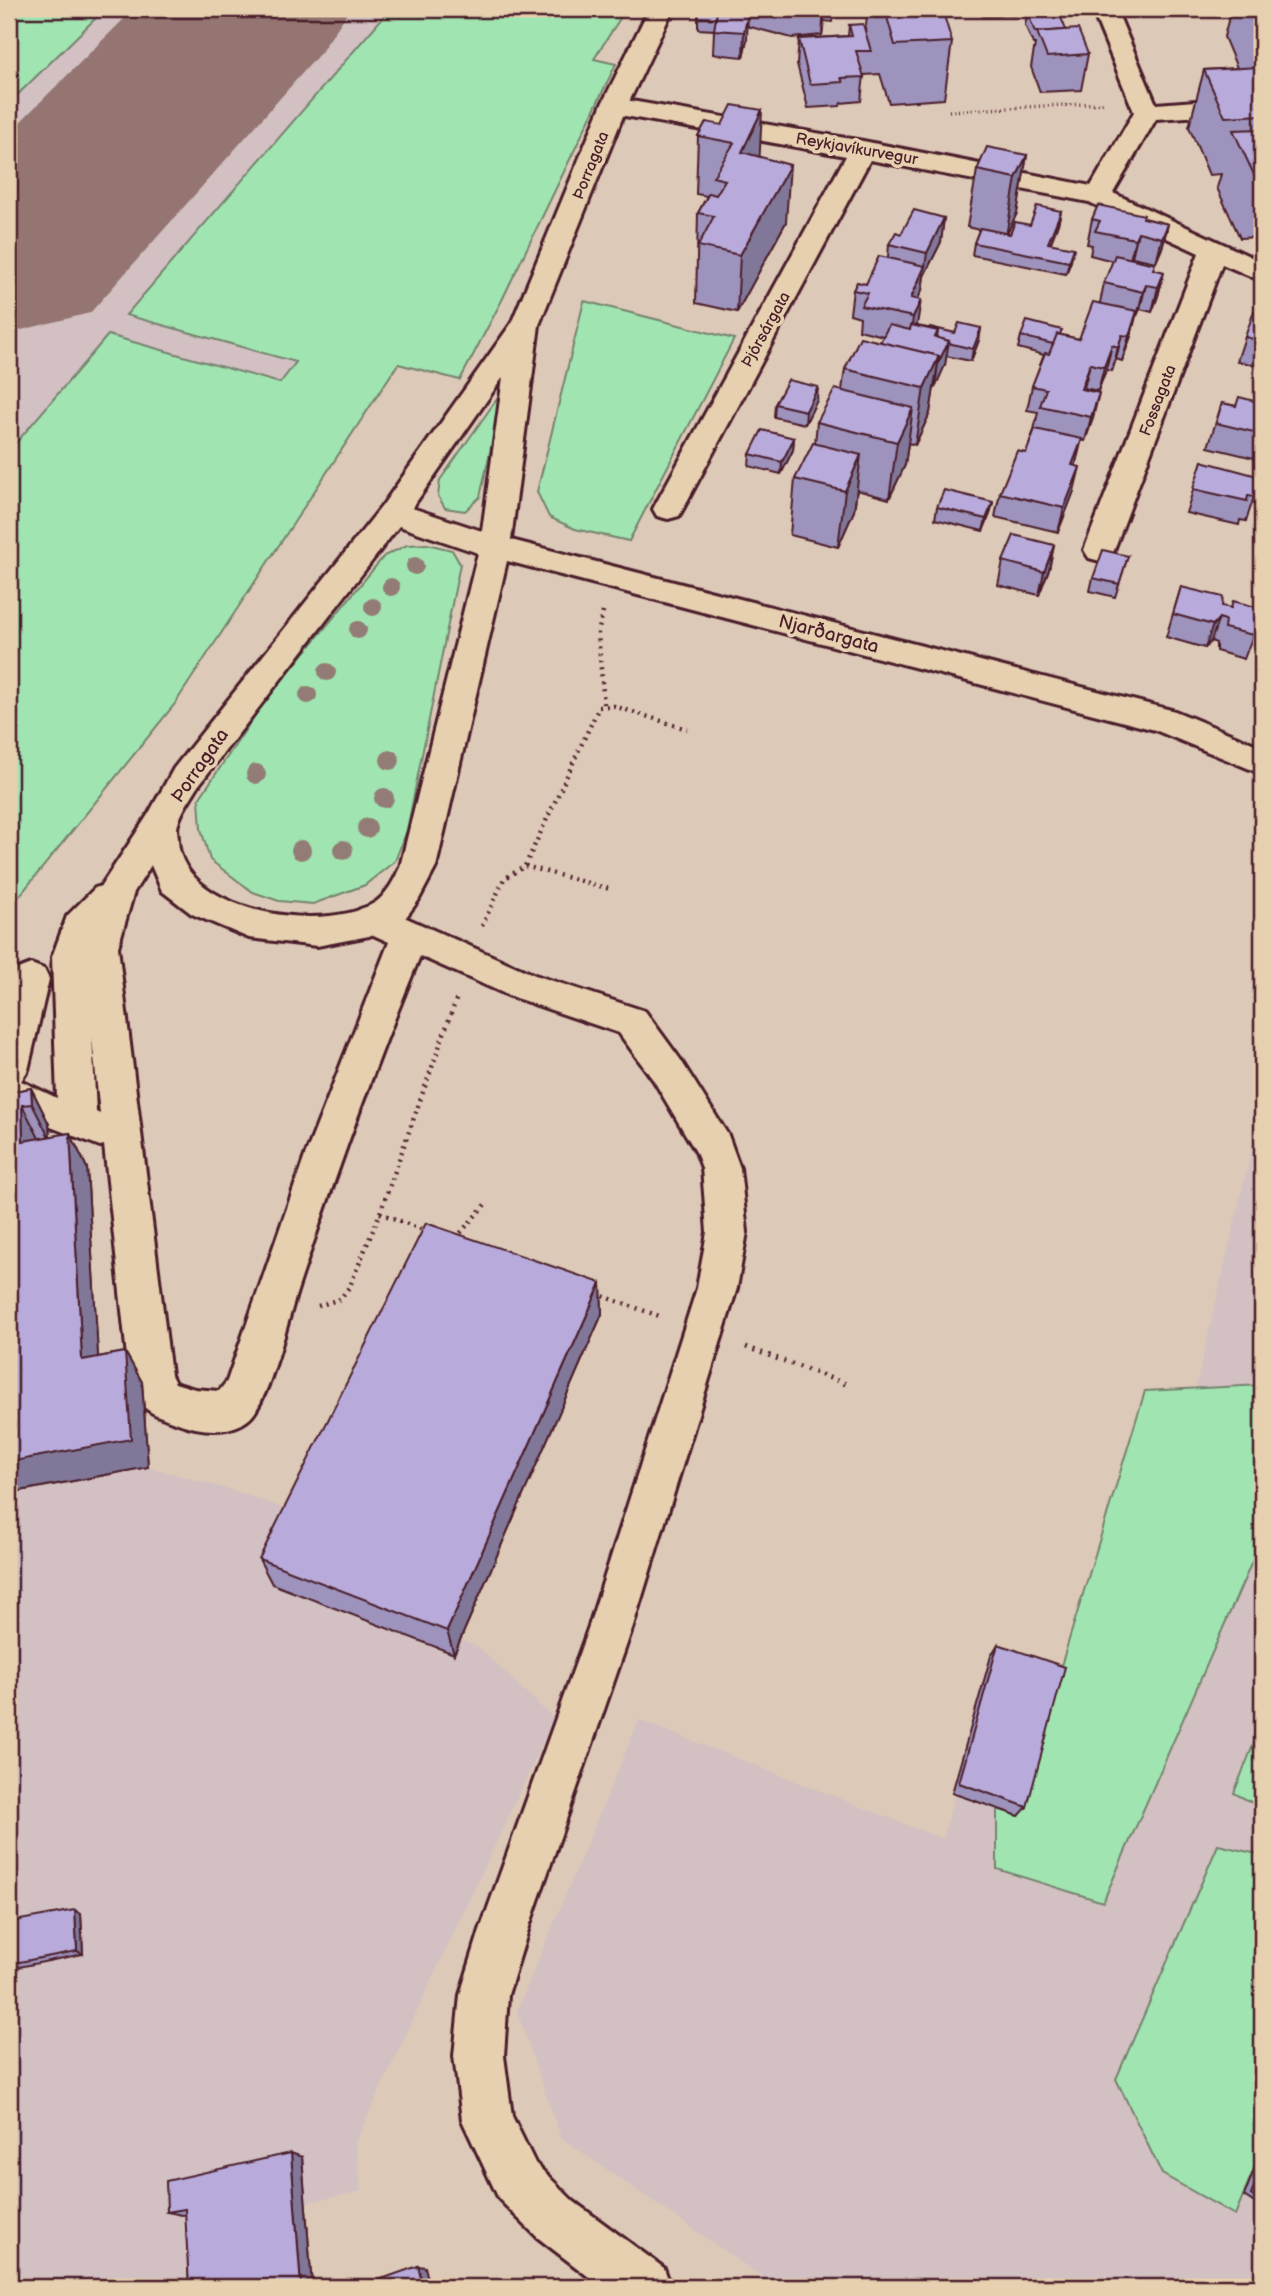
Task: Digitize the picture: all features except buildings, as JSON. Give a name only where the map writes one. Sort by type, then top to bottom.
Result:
[{"type":"main road","name":"Þorragata","points":[[525,325],[495,547],[418,867],[406,891],[390,911],[373,919],[356,926],[317,932],[249,925],[205,904],[174,881],[161,849],[160,824],[186,777],[393,513],[525,325],[614,106],[661,9]]},
{"type":"main road","points":[[1104,9],[1145,106]]},
{"type":"main road","points":[[1145,106],[1262,104]]},
{"type":"main road","name":"Reykjavíkurvegur","points":[[614,106],[1059,186],[1098,196],[1262,272]]},
{"type":"main road","points":[[1098,196],[1145,106]]},
{"type":"main road","name":"Þjórsárgata","points":[[668,509],[863,149]]},
{"type":"main road","name":"Fossagata","points":[[1100,550],[1214,249]]},
{"type":"main road","name":"Njarðargata","points":[[393,513],[495,547],[1163,719],[1262,761]]},
{"type":"main road","points":[[78,1122],[70,957],[79,926],[117,889],[160,824]]},
{"type":"main road","points":[[117,889],[100,947],[141,1307],[154,1391],[169,1401],[219,1413],[230,1409],[243,1392],[368,1034],[410,936]]},
{"type":"main road","points":[[373,919],[523,986],[632,1022],[667,1070],[714,1147],[721,1168],[727,1232],[717,1288],[611,1626],[492,1969],[484,1995],[479,2056],[487,2120],[517,2180],[555,2219],[645,2287]]},
{"type":"main road","points":[[9,1070],[31,979]]},
{"type":"main road","points":[[9,1093],[39,1108],[122,1138]]},
{"type":"path","points":[[948,111],[1145,106]]},
{"type":"path","points":[[604,705],[598,633],[603,612],[610,601]]},
{"type":"path","points":[[604,705],[687,729]]},
{"type":"path","points":[[266,1320],[340,1299],[350,1286],[380,1213],[470,962],[471,948],[504,879],[525,866],[595,712],[604,705]]},
{"type":"path","points":[[525,866],[610,889]]},
{"type":"path","points":[[466,1246],[453,1241],[488,1200]]},
{"type":"path","points":[[380,1213],[430,1233]]},
{"type":"path","points":[[584,1289],[846,1384]]},
{"type":"shaded area","points":[[9,9],[626,9],[174,705],[9,909]]},
{"type":"shaded area","points":[[1262,1106],[1262,2287],[777,2287],[561,2138],[517,2011],[639,1720],[943,1839],[955,1794],[952,1793],[991,1656],[1057,1679],[1120,1710]]},
{"type":"shaded area","points":[[49,1124],[50,1139],[87,1168],[100,1389],[142,1382],[148,1467],[245,1494],[285,1509],[460,1640],[477,1646],[554,1719],[355,2143],[361,2191],[306,2203],[313,2287],[9,2287],[9,1130]]},
{"type":"green space","points":[[9,9],[105,9],[9,103]]},
{"type":"green space","points":[[390,9],[626,9],[594,59],[616,64],[502,300],[460,380],[398,364],[174,705],[9,909],[9,451],[108,335],[280,383],[296,362],[126,315]]},
{"type":"green space","points":[[584,301],[734,339],[629,541],[575,529],[549,517],[537,492]]},
{"type":"green space","points":[[504,389],[480,497],[465,511],[445,508],[438,496],[440,480]]},
{"type":"green space","points":[[427,544],[452,550],[460,564],[407,830],[395,861],[365,885],[313,904],[279,901],[253,892],[210,860],[201,829],[199,799],[264,702],[384,556],[407,545]]},
{"type":"green space","points":[[1262,1385],[1262,1539],[1103,1902],[997,1869],[997,1809],[1019,1816],[1057,1679],[1145,1391]]},
{"type":"green space","points":[[1262,1723],[1262,1808],[1234,1793]]},
{"type":"green space","points":[[1218,1845],[1262,1855],[1262,2149],[1235,2215],[1162,2174],[1116,2079]]},
{"type":"runway","points":[[9,263],[249,9]]}]
